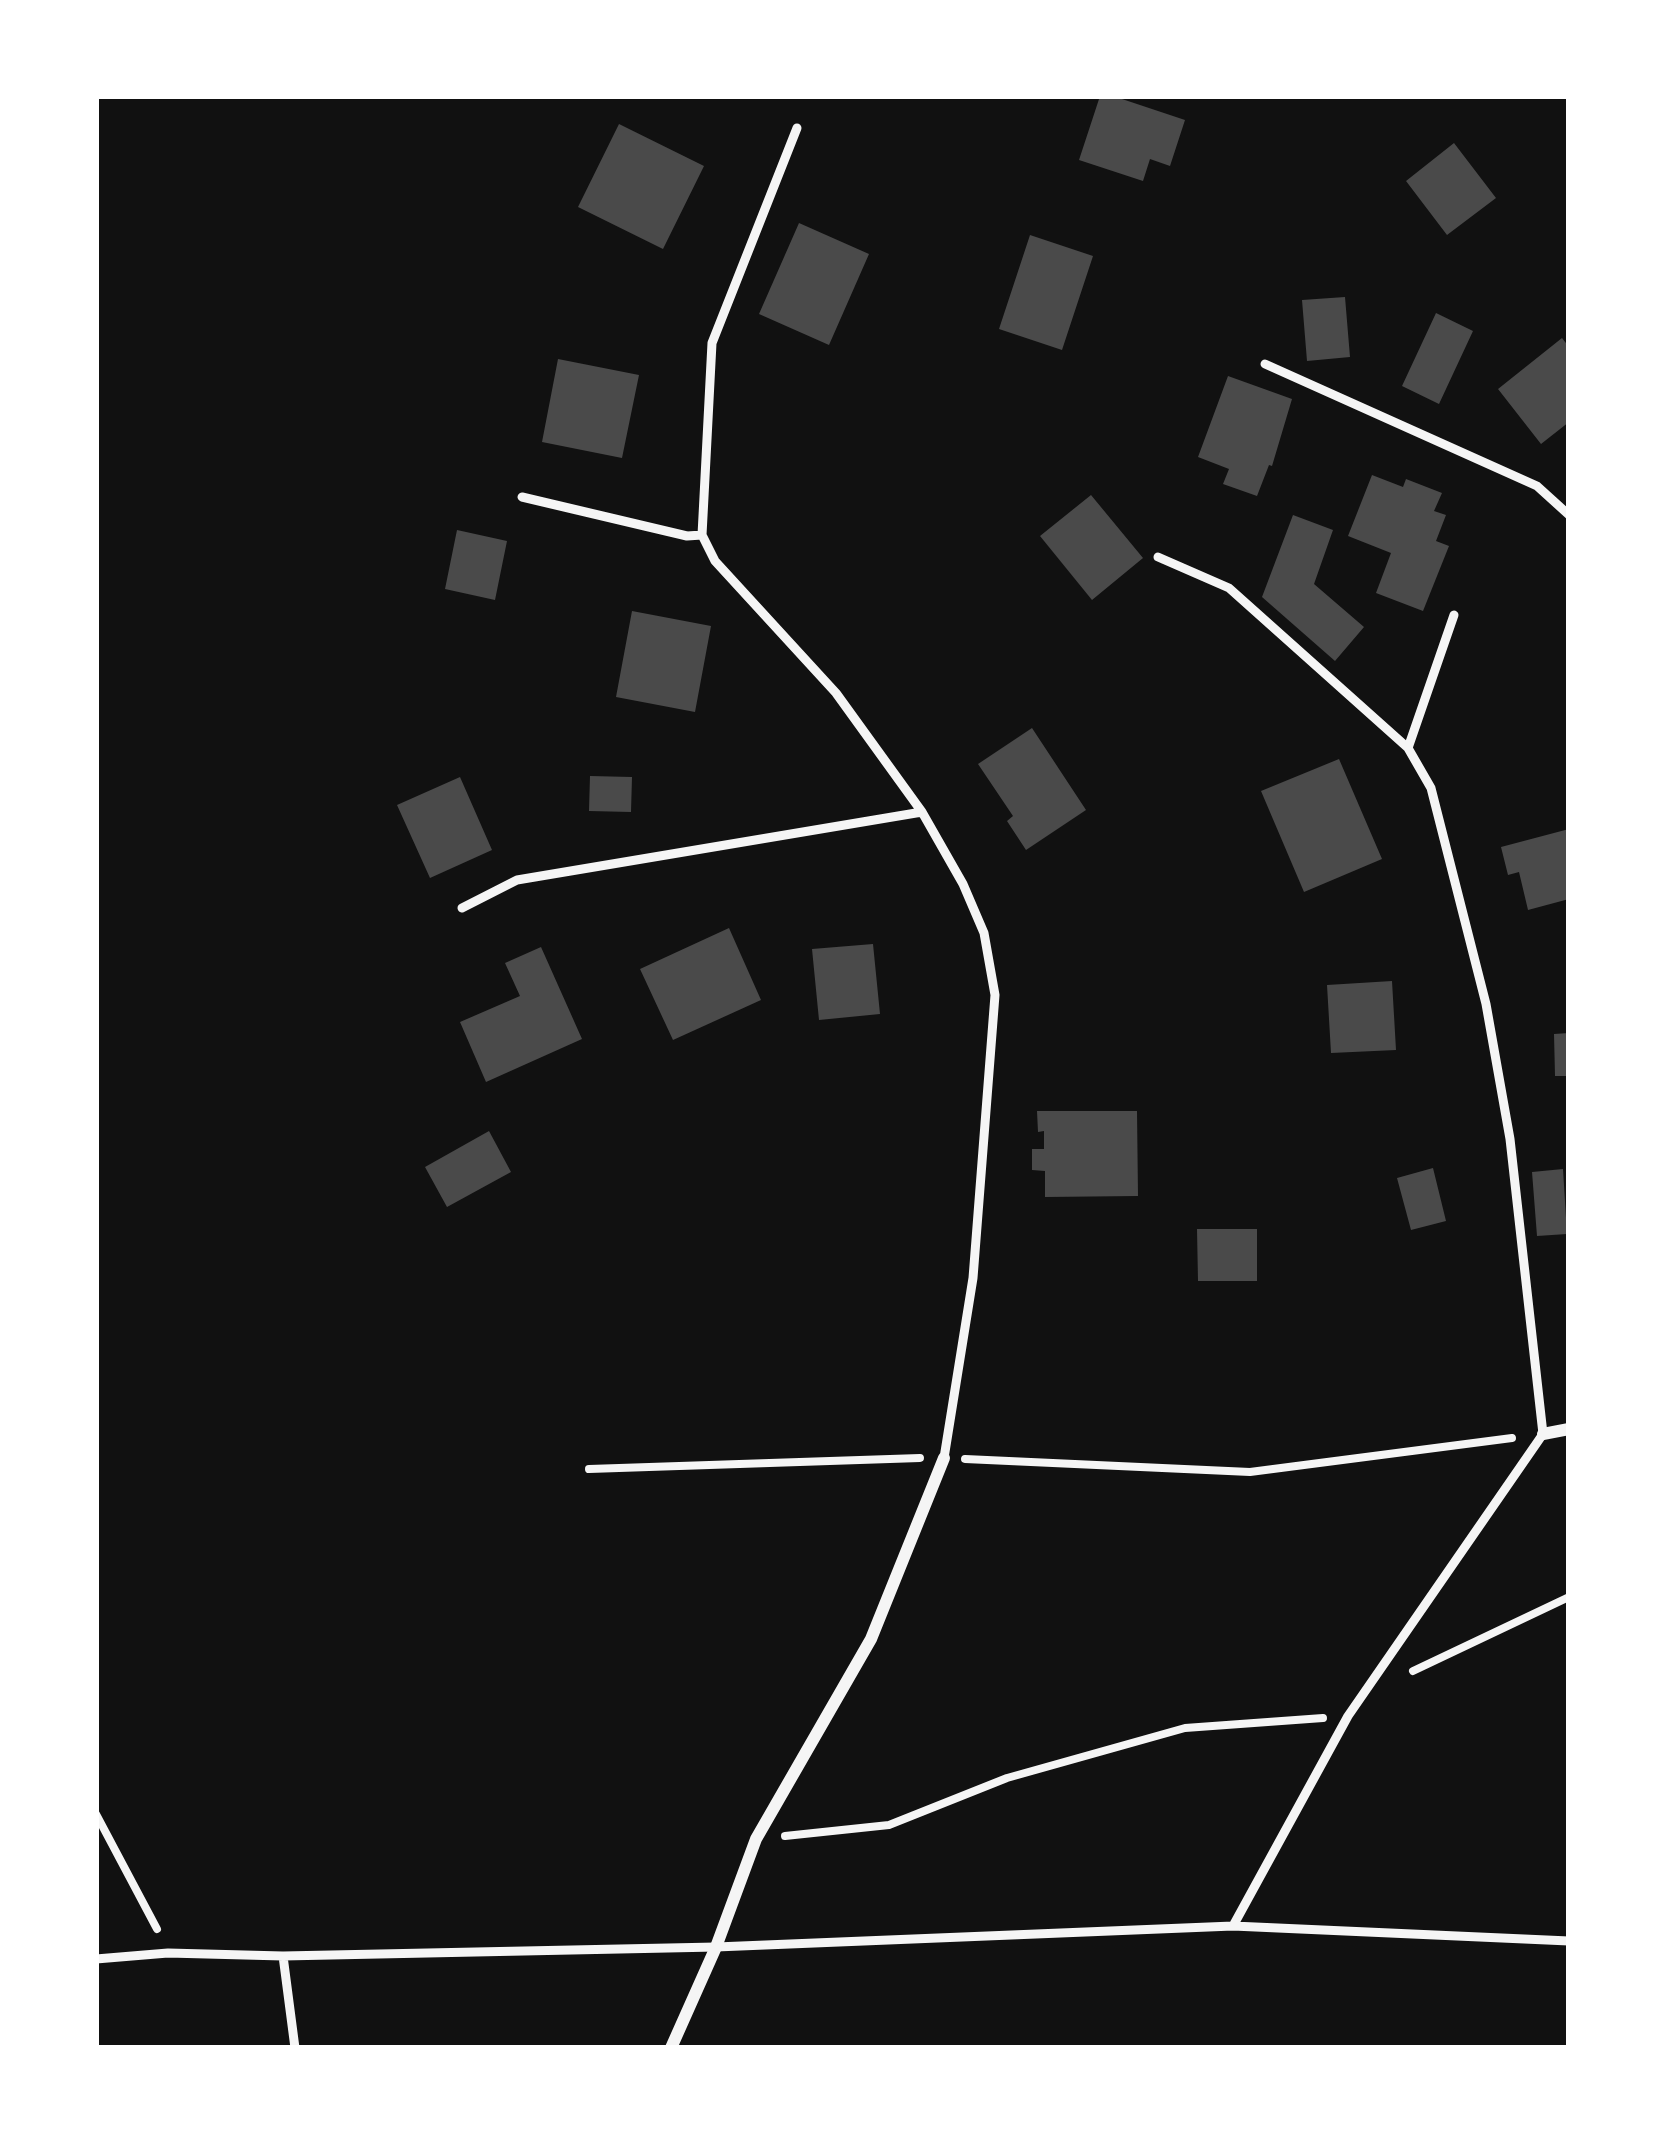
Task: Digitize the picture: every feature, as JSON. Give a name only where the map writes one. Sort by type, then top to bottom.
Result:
[{"type":"street","points":[[1543,1434],[1569,1429]]},
{"type":"street","points":[[671,2048],[716,1947],[756,1839],[871,1639],[944,1458]]},
{"type":"lane","points":[[797,128],[712,343],[702,535],[715,561],[836,693],[922,812],[963,884],[984,933],[995,995],[973,1278],[944,1458]]},
{"type":"lane","points":[[1265,364],[1537,486],[1569,515]]},
{"type":"lane","points":[[522,497],[688,536],[702,535]]},
{"type":"lane","points":[[1158,557],[1228,588],[1408,748],[1431,788],[1486,1004],[1510,1139],[1543,1434],[1348,1717],[1233,1926]]},
{"type":"lane","points":[[1408,748],[1454,614]]},
{"type":"lane","points":[[462,908],[517,880],[922,812]]},
{"type":"lane","points":[[96,1959],[168,1953],[283,1956],[716,1947],[1233,1926],[1569,1941]]},
{"type":"lane","points":[[283,1956],[295,2048]]},
{"type":"path","points":[[589,1469],[944,1458],[1250,1472],[1543,1434]]},
{"type":"path","points":[[1398,1681],[1569,1597]]},
{"type":"path","points":[[756,1839],[890,1825],[1007,1778],[1185,1728],[1348,1717]]},
{"type":"path","points":[[96,1814],[168,1953]]},
{"type":"building","points":[[1100,96],[1185,120],[1170,166],[1150,159],[1143,181],[1079,160]]},
{"type":"building","points":[[619,124],[704,166],[663,249],[578,207]]},
{"type":"building","points":[[1454,143],[1496,198],[1447,235],[1406,181]]},
{"type":"building","points":[[799,223],[869,254],[829,345],[759,314]]},
{"type":"building","points":[[1030,235],[1093,256],[1062,350],[999,329]]},
{"type":"building","points":[[1345,297],[1350,357],[1307,361],[1302,300]]},
{"type":"building","points":[[1436,313],[1473,331],[1439,404],[1402,386]]},
{"type":"building","points":[[1562,338],[1569,347],[1569,422],[1541,444],[1498,389]]},
{"type":"building","points":[[558,359],[639,375],[622,458],[542,442]]},
{"type":"building","points":[[1228,376],[1292,399],[1272,466],[1257,496],[1223,484],[1229,469],[1198,457]]},
{"type":"building","points":[[1372,475],[1403,487],[1406,479],[1442,493],[1434,511],[1446,515],[1436,541],[1449,546],[1423,611],[1376,593],[1391,553],[1348,536]]},
{"type":"building","points":[[1091,495],[1143,558],[1092,600],[1040,536]]},
{"type":"building","points":[[1293,515],[1333,530],[1314,584],[1364,627],[1335,661],[1262,597]]},
{"type":"building","points":[[457,530],[507,541],[495,600],[445,589]]},
{"type":"building","points":[[632,611],[711,626],[695,712],[616,697]]},
{"type":"building","points":[[1032,728],[1086,810],[1026,850],[1007,821],[1013,816],[978,764]]},
{"type":"building","points":[[1339,759],[1382,859],[1304,892],[1261,791]]},
{"type":"building","points":[[590,776],[632,777],[631,812],[589,811]]},
{"type":"building","points":[[460,777],[492,850],[430,878],[397,805]]},
{"type":"building","points":[[1569,829],[1569,899],[1528,910],[1519,872],[1508,875],[1501,847]]},
{"type":"building","points":[[729,928],[761,1000],[673,1040],[640,969]]},
{"type":"building","points":[[873,944],[880,1014],[819,1020],[812,949]]},
{"type":"building","points":[[541,947],[582,1039],[486,1082],[460,1022],[520,996],[505,963]]},
{"type":"building","points":[[1392,981],[1396,1050],[1331,1053],[1327,985]]},
{"type":"building","points":[[1569,1033],[1569,1076],[1555,1076],[1554,1034]]},
{"type":"building","points":[[1037,1111],[1137,1111],[1138,1196],[1045,1197],[1045,1171],[1032,1170],[1032,1149],[1044,1149]]},
{"type":"building","points":[[489,1131],[511,1172],[447,1207],[425,1167]]},
{"type":"building","points":[[1433,1168],[1446,1221],[1411,1230],[1397,1178]]},
{"type":"building","points":[[1563,1169],[1567,1234],[1537,1236],[1532,1172]]},
{"type":"building","points":[[1197,1229],[1257,1229],[1257,1281],[1198,1281]]}]
